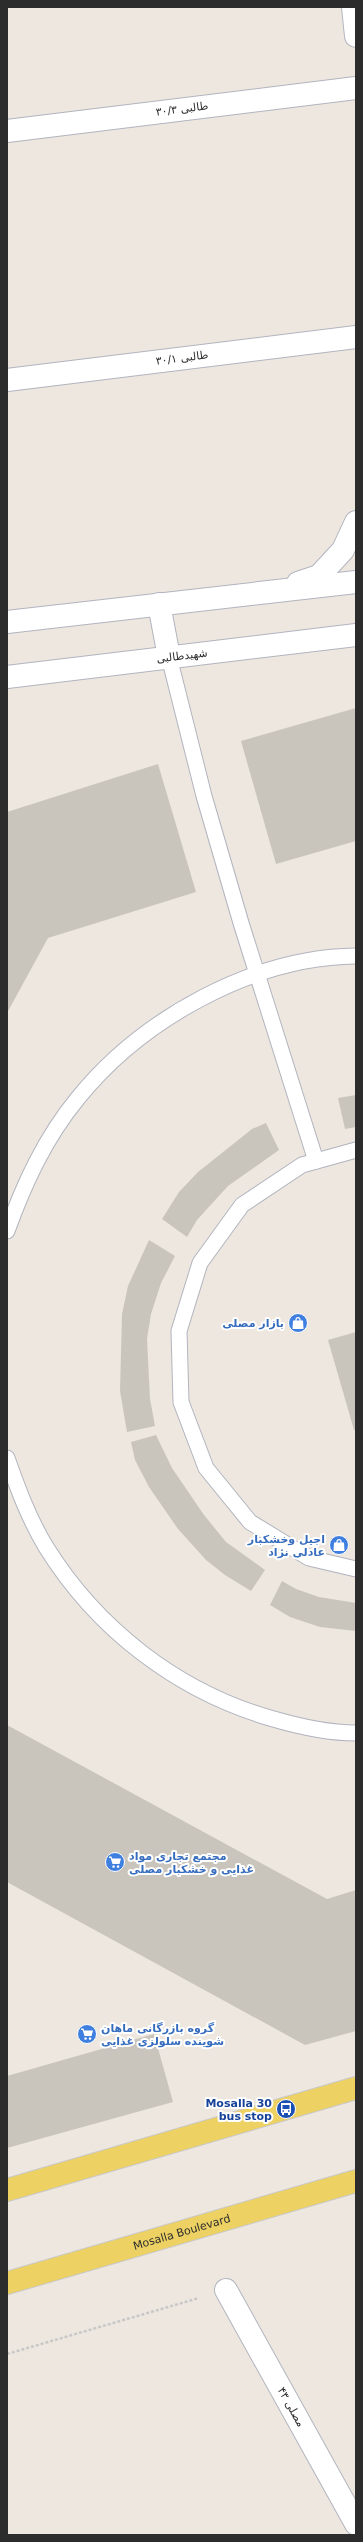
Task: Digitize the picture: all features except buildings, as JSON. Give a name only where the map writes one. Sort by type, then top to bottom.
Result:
[{"type":"main road","points":[[7,2190],[356,2088]]},
{"type":"main road","name":"Mosalla Boulevard","points":[[7,2283],[356,2181]]},
{"type":"street","points":[[353,7],[356,36]]},
{"type":"street","name":"طالبی ۳۰/۳","points":[[7,130],[356,88]]},
{"type":"street","name":"طالبی ۳۰/۱","points":[[7,380],[356,337]]},
{"type":"street","points":[[272,591],[319,576],[343,550],[356,522]]},
{"type":"street","points":[[7,622],[356,582]]},
{"type":"street","points":[[159,604],[170,657]]},
{"type":"street","name":"شهیدطالبی","points":[[7,677],[356,635]]},
{"type":"street","name":"مصلی ۴۳","points":[[226,2290],[356,2524]]},
{"type":"lane","points":[[170,657],[206,803],[241,923],[316,1161]]},
{"type":"lane","points":[[7,1231],[23,1189],[47,1142],[78,1098],[114,1059],[156,1026],[200,998],[258,974],[300,963],[356,956]]},
{"type":"lane","points":[[356,1150],[302,1165],[242,1205],[200,1263],[179,1331],[181,1402],[206,1468],[250,1522],[309,1558],[356,1569]]},
{"type":"lane","points":[[7,1458],[21,1499],[46,1546],[76,1590],[112,1629],[153,1662],[198,1690],[246,1711],[298,1726],[356,1733]]},
{"type":"path","points":[[7,2354],[226,2290]]},
{"type":"place","name":"بازار مصلى","points":[[298,1323]]},
{"type":"place","name":"اجیل وخشکبار عادلی نژاد","points":[[339,1545]]},
{"type":"place","name":"مجتمع تجاری مواد غذایی و خشکبار مصلی","points":[[115,1862]]},
{"type":"place","name":"گروه بازرگانی ماهان شوینده سلولزی غذایی","points":[[87,2034]]},
{"type":"place","name":"Mosalla 30 bus stop","points":[[286,2109]]}]
